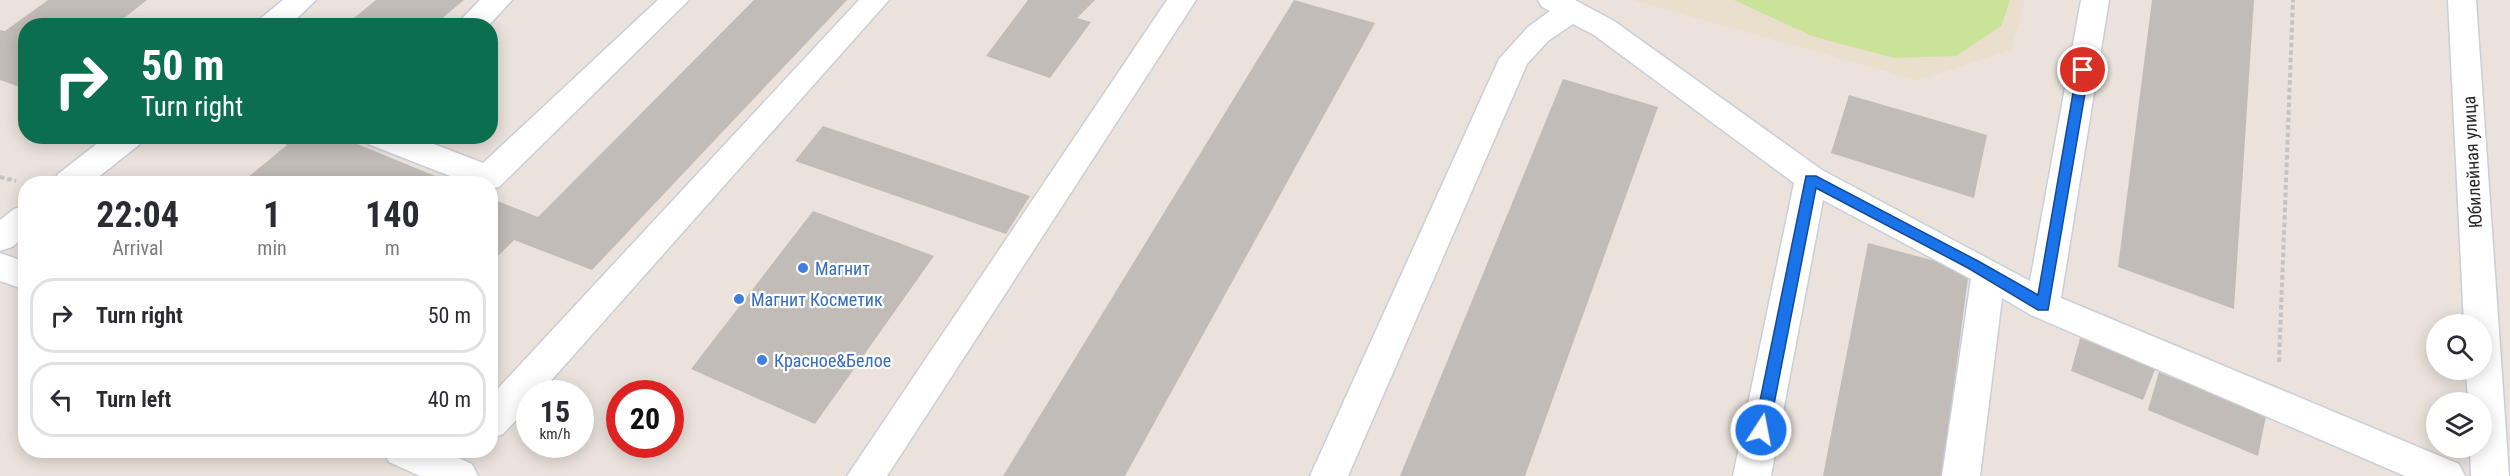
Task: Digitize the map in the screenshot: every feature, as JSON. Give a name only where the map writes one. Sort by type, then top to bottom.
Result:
[{"type":"street","points":[[280,18],[302,0]]},
{"type":"street","points":[[478,18],[498,0]]},
{"type":"street","points":[[490,176],[675,0]]},
{"type":"street","points":[[498,414],[875,0]]},
{"type":"street","points":[[866,476],[1182,0]]},
{"type":"street","points":[[2043,305],[2095,0]]},
{"type":"street","name":"Юбилейная улица","points":[[2462,0],[2490,476]]},
{"type":"street","points":[[1329,476],[1514,59],[1562,5],[1604,28],[1811,179],[1973,264],[1988,275],[2043,305],[2446,476]]},
{"type":"street","points":[[78,176],[119,144]]},
{"type":"street","points":[[400,144],[483,176]]},
{"type":"street","points":[[1752,476],[1811,179]]},
{"type":"street","points":[[0,238],[18,224]]},
{"type":"street","points":[[0,266],[18,274]]},
{"type":"street","points":[[1961,476],[1988,275]]},
{"type":"street","points":[[431,458],[457,465]]},
{"type":"path","points":[[2278,405],[2293,0]]},
{"type":"path","points":[[0,177],[18,181]]},
{"type":"shaded area","points":[[1633,0],[2025,0],[2011,50],[1917,80]]},
{"type":"green space","points":[[1734,0],[2010,0],[2001,26],[1956,56],[1894,58],[1812,36]]},
{"type":"building","points":[[48,0],[147,0],[124,18],[23,18]]},
{"type":"building","points":[[376,0],[464,0],[443,18],[354,18]]},
{"type":"building","points":[[754,0],[847,0],[592,270],[514,240],[498,256],[498,201],[538,217]]},
{"type":"building","points":[[1028,0],[1095,0],[1077,18],[1091,22],[1050,78],[986,56]]},
{"type":"building","points":[[1294,0],[1375,23],[1125,476],[1003,476]]},
{"type":"building","points":[[2152,0],[2254,0],[2234,309],[2118,267]]},
{"type":"building","points":[[18,22],[18,86],[0,80],[0,30],[5,31]]},
{"type":"building","points":[[1563,79],[1658,107],[1525,476],[1400,476]]},
{"type":"building","points":[[1849,95],[1987,135],[1974,198],[1831,153]]},
{"type":"building","points":[[823,126],[1030,196],[1006,234],[795,161]]},
{"type":"building","points":[[285,144],[357,144],[435,176],[249,176],[287,145]]},
{"type":"building","points":[[813,211],[934,256],[815,424],[691,369]]},
{"type":"building","points":[[1868,243],[1969,270],[1942,476],[1823,476]]},
{"type":"building","points":[[2080,338],[2156,367],[2143,400],[2071,371]]},
{"type":"building","points":[[2159,372],[2266,416],[2258,456],[2148,410]]},
{"type":"place","name":"Магнит","points":[[803,268]]},
{"type":"place","name":"Магнит Косметик","points":[[739,299]]},
{"type":"place","name":"Красное&Белое","points":[[762,360]]},
{"type":"route","points":[[1761,430],[1811,179],[1973,264],[1988,275],[2043,305],[2083,70]]}]
